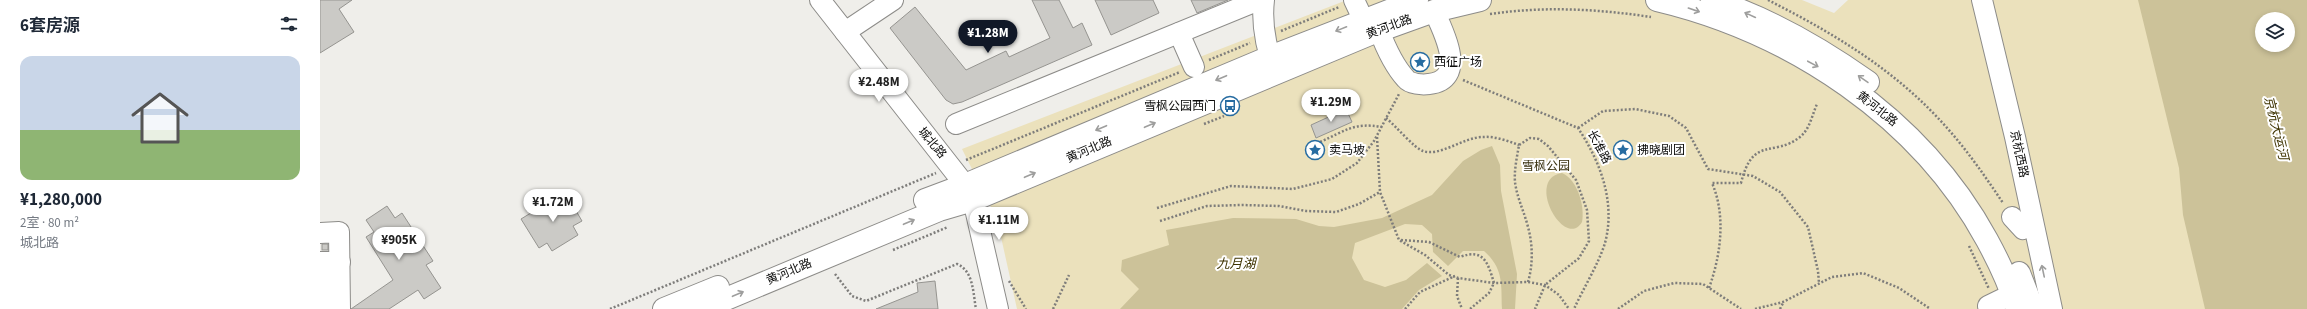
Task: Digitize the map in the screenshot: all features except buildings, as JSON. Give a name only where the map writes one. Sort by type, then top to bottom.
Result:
[{"type":"main road","name":"黄河北路","points":[[1712,0],[1733,7],[1801,39],[1830,56],[1900,107],[1942,151],[1966,180],[2004,242],[2008,300]]},
{"type":"main road","name":"黄河北路","points":[[702,309],[939,210],[969,192],[1270,55],[1364,17],[1426,6],[1484,7]]},
{"type":"main road","name":"黄河北路","points":[[1656,9],[1715,17],[1759,36],[1822,69],[1871,102],[1918,144],[1958,192],[1984,234],[2008,300]]},
{"type":"main road","name":"黄河北路","points":[[664,309],[929,198],[969,192]]},
{"type":"main road","name":"黄河北路","points":[[2008,300],[2034,309]]},
{"type":"street","name":"城北路","points":[[820,0],[951,166],[969,192],[998,309]]},
{"type":"street","points":[[845,32],[893,0]]},
{"type":"street","points":[[956,124],[1259,0]]},
{"type":"street","points":[[1264,0],[1262,19],[1270,55]]},
{"type":"street","name":"京杭西路","points":[[1982,0],[2015,137],[2052,309]]},
{"type":"street","points":[[1364,17],[1406,80],[1422,85],[1437,83],[1448,73],[1451,62],[1450,49],[1426,6]]},
{"type":"street","points":[[1179,33],[1194,67]]},
{"type":"street","points":[[2012,217],[2023,229],[2028,227],[2032,219]]},
{"type":"street","points":[[320,233],[339,232],[340,309]]},
{"type":"street","points":[[322,309],[321,262],[340,262]]},
{"type":"path","points":[[1768,0],[1823,29],[1854,48],[1892,76],[1936,116],[1969,154],[2012,217]]},
{"type":"path","points":[[1484,7],[1656,9]]},
{"type":"path","points":[[610,309],[951,166],[1194,67],[1270,55],[1364,17]]},
{"type":"path","name":"长淮路","points":[[1448,73],[1578,128],[1589,144],[1602,172],[1608,204],[1605,242],[1574,309]]},
{"type":"path","points":[[1157,208],[1231,186],[1293,189],[1332,179],[1357,162],[1377,136],[1406,80]]},
{"type":"path","points":[[1709,288],[1715,270],[1721,218],[1718,198],[1712,183],[1741,183],[1743,174],[1752,156],[1765,148],[1785,144],[1800,137],[1808,128],[1816,104]]},
{"type":"path","points":[[1578,128],[1603,111],[1635,109],[1669,116],[1686,128],[1708,169],[1753,176],[1780,192],[1808,227],[1818,271],[1819,283]]},
{"type":"path","points":[[1200,124],[1229,114]]},
{"type":"path","points":[[1386,118],[1401,130],[1410,142],[1423,151],[1434,152],[1468,139],[1482,137],[1492,137],[1519,145],[1530,138],[1539,139],[1548,146],[1576,180],[1587,210],[1589,241],[1579,258],[1545,285],[1535,309]]},
{"type":"path","points":[[1320,142],[1364,124],[1382,127]]},
{"type":"path","points":[[1377,136],[1380,192],[1386,211],[1399,240],[1425,255],[1449,275],[1496,283],[1527,282],[1545,285],[1559,296],[1569,309]]},
{"type":"path","points":[[1519,145],[1515,182],[1520,207],[1528,226],[1530,240],[1532,268],[1527,282]]},
{"type":"path","points":[[1160,221],[1207,206],[1242,204],[1279,206],[1306,211],[1336,212],[1359,204],[1380,192]]},
{"type":"path","points":[[885,253],[951,226]]},
{"type":"path","points":[[1399,240],[1429,242],[1460,257],[1471,253],[1480,256],[1486,261],[1496,283]]},
{"type":"path","points":[[1966,241],[2008,300]]},
{"type":"path","points":[[835,274],[852,296],[866,301],[957,264],[963,266],[970,276],[976,309]]},
{"type":"path","points":[[831,276],[843,271]]},
{"type":"path","points":[[1755,309],[1783,302],[1832,277],[1863,273],[1899,288],[1929,308]]},
{"type":"path","points":[[1052,309],[1069,275]]},
{"type":"path","points":[[1405,309],[1420,292],[1456,277]]},
{"type":"path","points":[[1456,277],[1458,296],[1462,309]]},
{"type":"path","points":[[1470,309],[1490,293],[1496,283]]},
{"type":"path","points":[[1618,309],[1644,291],[1674,283],[1702,284],[1741,309]]},
{"type":"path","points":[[1780,309],[1783,302]]},
{"type":"green space","name":"雪枫公园","points":[[1347,0],[1802,0],[1834,13],[1848,0],[2307,0],[2307,309],[1017,309],[997,219],[962,149]]},
{"type":"water","name":"京杭大运河","points":[[2138,0],[2307,0],[2307,309],[2205,309],[2183,215],[2179,168]]},
{"type":"water","name":"九月湖","points":[[1492,146],[1500,165],[1501,191],[1517,274],[1515,309],[1502,309],[1500,277],[1495,264],[1484,251],[1463,251],[1448,266],[1433,252],[1432,234],[1422,225],[1405,224],[1355,243],[1352,258],[1364,280],[1385,287],[1406,280],[1427,263],[1442,276],[1419,290],[1402,309],[1120,309],[1139,289],[1121,271],[1122,260],[1169,245],[1166,230],[1233,218],[1296,219],[1319,226],[1334,227],[1382,218],[1432,195],[1463,161],[1481,150]]},
{"type":"water","points":[[1562,173],[1568,176],[1576,188],[1581,202],[1583,216],[1582,222],[1575,228],[1566,227],[1558,221],[1551,211],[1547,199],[1547,187],[1551,178]]},
{"type":"place","name":"西征广场","points":[[1420,62]]},
{"type":"place","name":"雪枫公园西门","points":[[1230,106]]},
{"type":"place","name":"卖马坡","points":[[1315,150]]},
{"type":"place","name":"拂晓剧团","points":[[1623,150]]}]
